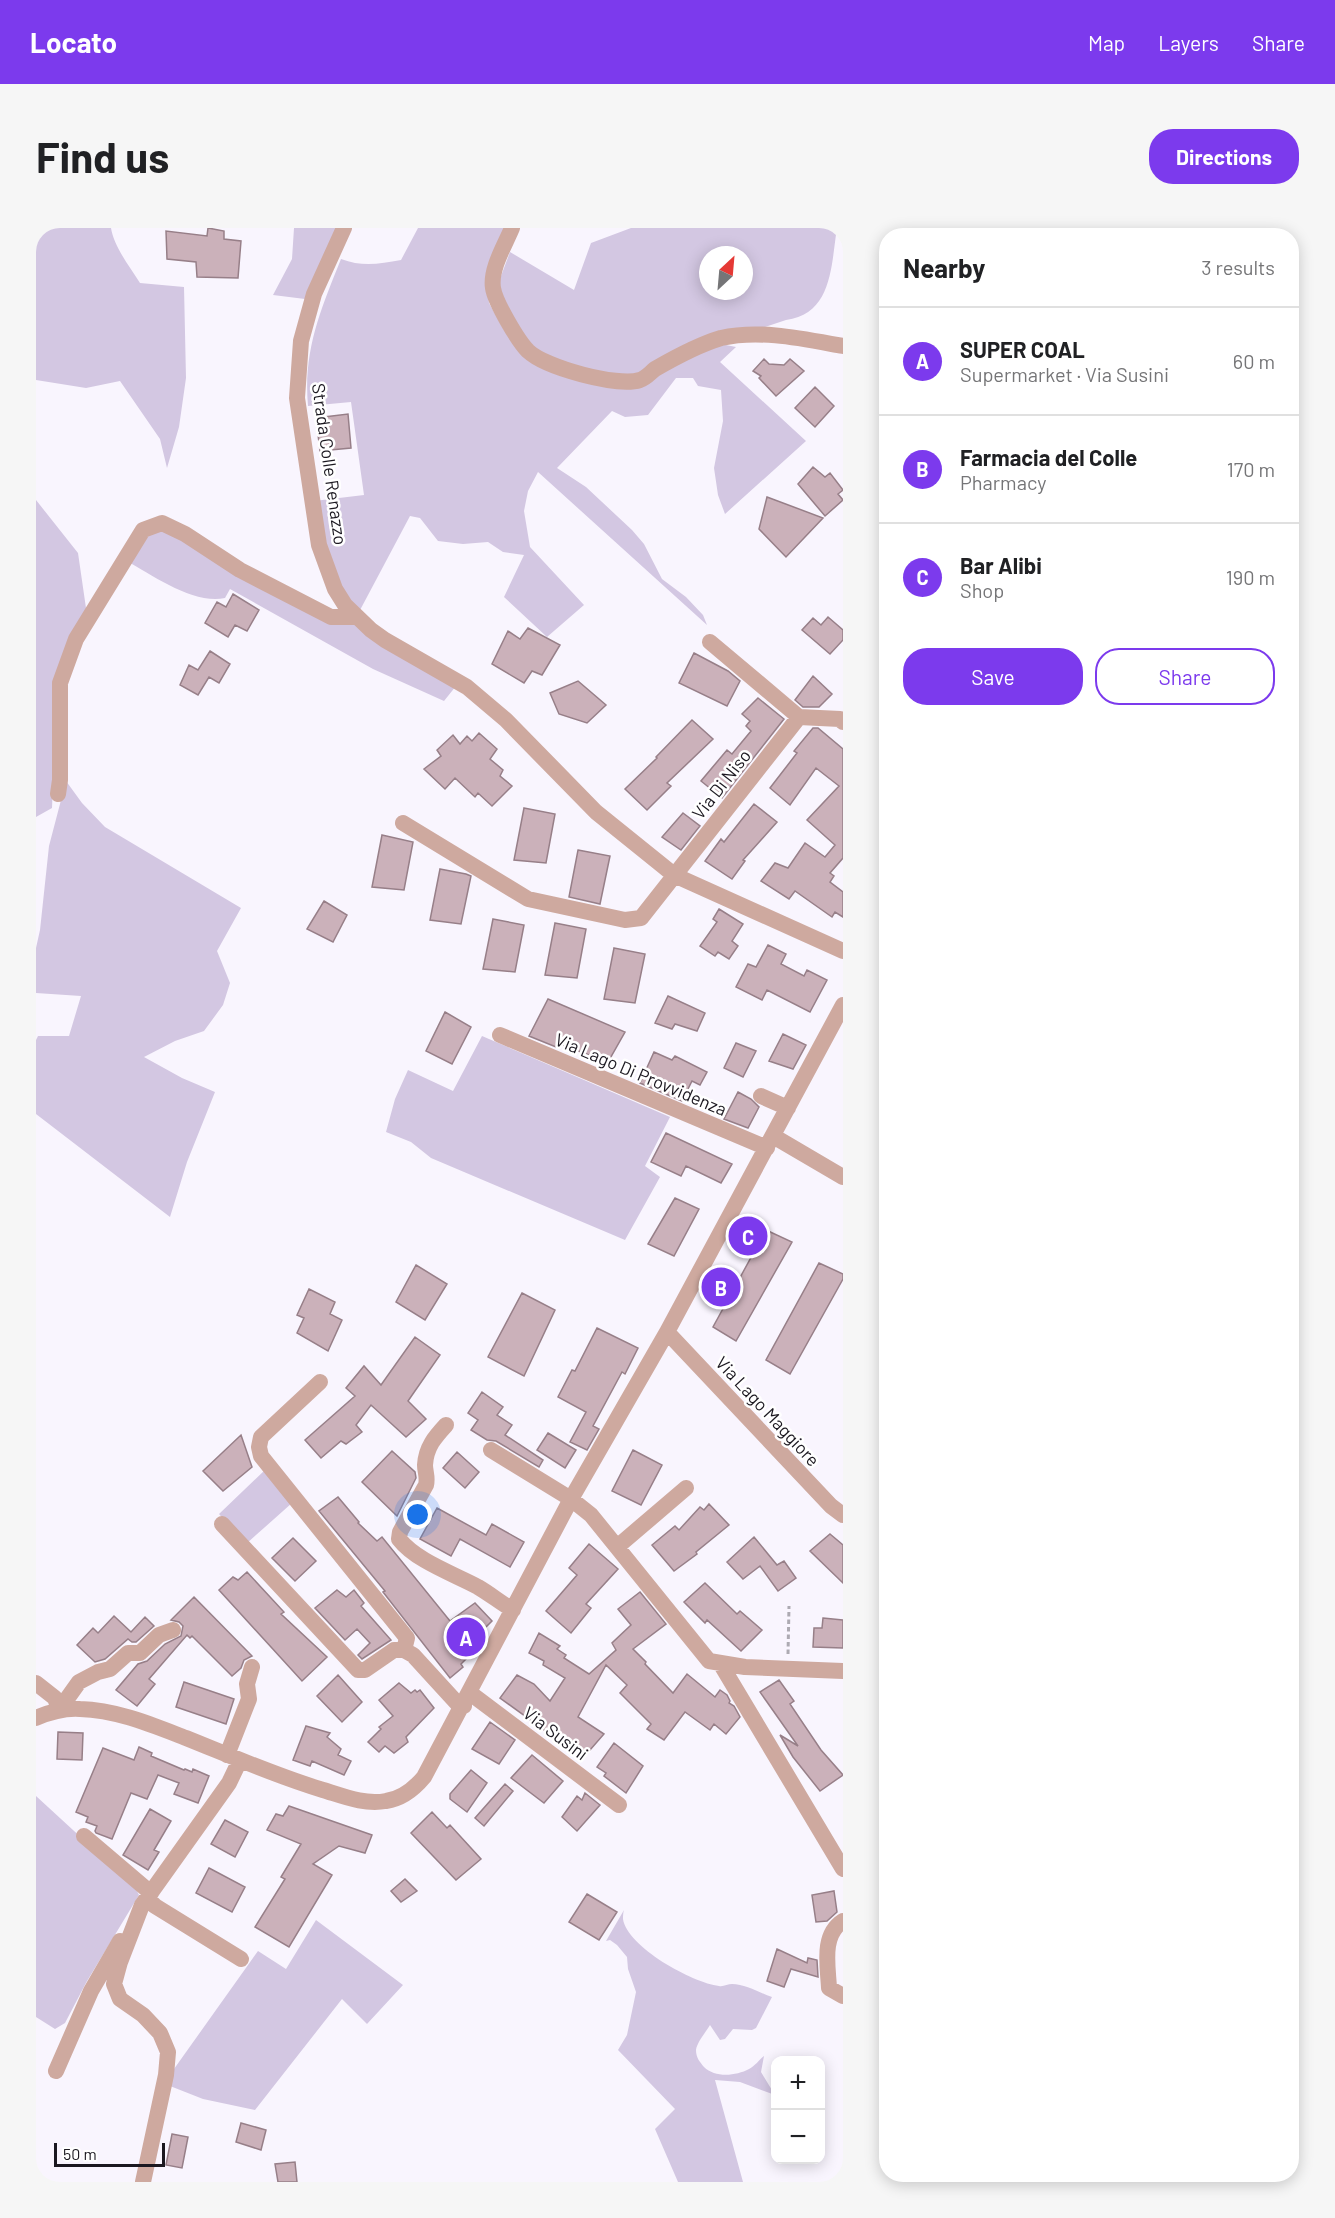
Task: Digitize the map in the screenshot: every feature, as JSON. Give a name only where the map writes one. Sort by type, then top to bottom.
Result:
[{"type":"street","name":"Strada Colle Renazzo","points":[[344,228],[314,294],[301,341],[297,398],[319,545],[339,597],[357,617],[385,640],[467,687],[506,720],[596,812],[645,854],[674,875],[843,951]]},
{"type":"street","points":[[512,228],[496,264],[492,286],[497,303],[528,351],[561,369],[613,381],[640,380],[682,355],[721,338],[759,335],[843,346]]},
{"type":"street","points":[[58,794],[60,683],[76,639],[143,530],[162,524],[185,534],[240,570],[331,617],[357,617]]},
{"type":"street","points":[[710,642],[799,717],[840,719],[843,722]]},
{"type":"street","name":"Via Di Niso","points":[[674,875],[799,717]]},
{"type":"street","points":[[403,823],[528,899],[625,920],[641,918],[674,875]]},
{"type":"street","points":[[36,1718],[59,1710],[93,1710],[138,1720],[293,1781],[349,1798],[374,1802],[386,1801],[401,1796],[421,1781],[467,1699],[571,1499],[667,1332],[843,1005]]},
{"type":"street","name":"Via Lago Di Provvidenza","points":[[500,1035],[770,1142],[843,1177]]},
{"type":"street","points":[[761,1096],[788,1108]]},
{"type":"street","name":"Via Lago Maggiore","points":[[667,1332],[831,1506],[843,1515]]},
{"type":"street","points":[[222,1524],[358,1670],[365,1670],[394,1650],[404,1650],[407,1638],[261,1456],[259,1447],[261,1437],[320,1382]]},
{"type":"street","points":[[446,1425],[430,1443],[425,1467],[428,1478],[426,1485],[400,1532],[399,1539],[404,1546],[513,1610]]},
{"type":"street","points":[[491,1450],[571,1499],[591,1515],[709,1661],[745,1667],[843,1671]]},
{"type":"street","points":[[617,1547],[686,1488]]},
{"type":"street","points":[[59,1710],[79,1682],[98,1672],[110,1669],[128,1653],[140,1653],[159,1635],[173,1630]]},
{"type":"street","name":"Via Susini","points":[[404,1650],[413,1656],[456,1702],[467,1699],[620,1805]]},
{"type":"street","points":[[720,1663],[843,1869]]},
{"type":"street","points":[[56,2071],[91,1991],[147,1899],[229,1783],[249,1699],[247,1684],[252,1667]]},
{"type":"street","points":[[36,1683],[55,1698],[59,1710]]},
{"type":"street","points":[[84,1836],[155,1906],[241,1959]]},
{"type":"street","points":[[143,2182],[166,2075],[168,2052],[160,2033],[143,2015],[120,1999],[114,1984],[120,1962],[147,1899]]},
{"type":"street","points":[[843,1921],[831,1933],[827,1949],[829,1988],[843,1996]]},
{"type":"path","points":[[787,1668],[789,1606]]},
{"type":"shaded area","points":[[36,228],[111,228],[119,250],[140,283],[184,287],[186,378],[179,427],[167,468],[160,439],[120,381],[86,388],[36,380]]},
{"type":"shaded area","points":[[294,228],[340,228],[305,299],[273,295],[292,259]]},
{"type":"shaded area","points":[[418,228],[507,228],[487,282],[489,303],[504,330],[498,284],[510,252],[574,290],[591,243],[631,228],[837,228],[827,285],[813,308],[801,316],[716,343],[736,347],[720,362],[806,441],[725,514],[718,495],[714,468],[723,421],[721,390],[698,386],[693,378],[676,378],[648,415],[625,417],[612,411],[557,468],[586,487],[632,530],[644,544],[662,579],[686,597],[703,615],[707,625],[538,472],[528,491],[524,511],[530,547],[584,605],[547,637],[504,597],[524,555],[503,552],[488,542],[463,544],[438,541],[420,518],[410,516],[359,612],[335,581],[314,501],[364,495],[351,402],[308,406],[308,366],[320,313],[341,259],[363,264],[401,260]]},
{"type":"shaded area","points":[[36,500],[78,553],[87,615],[57,681],[52,808],[36,817]]},
{"type":"shaded area","points":[[161,524],[352,621],[456,686],[444,701],[373,669],[230,589],[225,598],[201,597],[174,588],[127,561],[144,531]]},
{"type":"shaded area","points":[[66,781],[82,803],[105,827],[241,908],[217,951],[230,983],[223,1005],[204,1031],[175,1041],[144,1057],[182,1078],[215,1092],[187,1162],[170,1217],[36,1114],[36,1040],[38,1036],[69,1036],[81,996],[36,993],[36,948],[49,846]]},
{"type":"shaded area","points":[[482,1036],[670,1117],[645,1166],[660,1177],[625,1240],[431,1158],[411,1142],[386,1132],[395,1099],[408,1070],[453,1091]]},
{"type":"shaded area","points":[[265,1470],[292,1503],[246,1544],[219,1514]]},
{"type":"shaded area","points":[[36,1796],[135,1887],[139,1895],[87,1981],[65,2023],[55,2029],[36,2017]]},
{"type":"shaded area","points":[[624,1910],[623,1919],[627,1930],[636,1941],[648,1952],[678,1971],[708,1983],[721,1986],[737,1984],[772,1997],[756,2028],[752,2030],[733,2029],[725,2039],[720,2040],[710,2025],[696,2050],[697,2058],[704,2067],[720,2074],[744,2071],[764,2056],[761,2072],[771,2088],[771,2094],[740,2082],[715,2080],[743,2182],[678,2182],[655,2129],[675,2109],[618,2050],[627,2035],[636,1992],[628,1969],[627,1957],[617,1945],[610,1940],[606,1941]]},
{"type":"shaded area","points":[[316,1920],[403,1985],[367,2024],[342,1999],[255,2110],[203,2099],[170,2086],[169,2076],[258,1951],[286,1969]]},
{"type":"building","points":[[208,228],[224,231],[224,239],[241,241],[238,278],[197,277],[196,262],[167,259],[166,231],[207,236]]},
{"type":"building","points":[[764,359],[769,364],[784,365],[790,359],[804,371],[776,396],[759,378],[761,376],[753,371]]},
{"type":"building","points":[[815,387],[834,406],[815,427],[795,408]]},
{"type":"building","points":[[348,414],[351,448],[320,451],[316,418]]},
{"type":"building","points":[[813,467],[825,477],[830,473],[843,490],[838,494],[843,500],[825,516],[798,484]]},
{"type":"building","points":[[767,497],[823,518],[786,557],[759,529]]},
{"type":"building","points":[[233,594],[259,610],[247,631],[235,625],[228,637],[205,623],[217,602],[226,607]]},
{"type":"building","points":[[828,617],[843,630],[843,640],[830,654],[802,630],[813,618],[821,625]]},
{"type":"building","points":[[528,628],[560,645],[542,675],[532,671],[524,683],[492,664],[508,631],[520,639]]},
{"type":"building","points":[[210,651],[230,664],[219,683],[209,677],[198,695],[180,685],[189,665],[198,670]]},
{"type":"building","points":[[694,653],[728,671],[740,681],[727,706],[679,683]]},
{"type":"building","points":[[813,676],[832,694],[819,707],[803,707],[795,700]]},
{"type":"building","points":[[578,681],[606,705],[587,723],[559,714],[550,693]]},
{"type":"building","points":[[758,698],[784,719],[722,798],[701,781],[727,750],[732,754],[751,731],[746,726],[750,721],[742,714]]},
{"type":"building","points":[[692,720],[713,739],[667,783],[671,786],[647,810],[625,789]]},
{"type":"building","points":[[813,728],[818,728],[843,749],[843,858],[830,873],[834,876],[830,882],[843,892],[843,917],[835,912],[832,917],[795,891],[789,899],[761,881],[775,863],[788,868],[805,843],[825,857],[835,845],[807,820],[839,786],[816,768],[790,805],[770,788],[797,753],[794,751]]},
{"type":"building","points":[[479,733],[497,749],[490,759],[503,770],[500,776],[512,786],[492,806],[478,793],[475,797],[455,778],[445,789],[424,769],[441,756],[437,750],[453,735],[460,744],[467,736],[472,741]]},
{"type":"building","points":[[754,804],[777,822],[743,860],[745,861],[732,879],[705,861],[721,839],[724,842]]},
{"type":"building","points":[[524,808],[555,814],[546,863],[514,860]]},
{"type":"building","points":[[683,813],[700,826],[681,850],[662,837]]},
{"type":"building","points":[[382,835],[413,842],[404,890],[372,887]]},
{"type":"building","points":[[578,850],[610,856],[600,904],[569,897]]},
{"type":"building","points":[[440,869],[471,876],[461,924],[430,920]]},
{"type":"building","points":[[324,901],[347,915],[333,942],[307,929]]},
{"type":"building","points":[[719,909],[743,924],[732,941],[738,946],[729,959],[718,952],[715,956],[700,946],[717,922],[713,919]]},
{"type":"building","points":[[493,919],[524,925],[515,972],[483,969]]},
{"type":"building","points":[[555,923],[586,929],[577,978],[545,975]]},
{"type":"building","points":[[768,945],[786,954],[781,964],[804,976],[807,970],[827,980],[810,1012],[767,990],[762,1000],[736,987],[748,964],[756,967]]},
{"type":"building","points":[[614,948],[645,954],[635,1003],[604,999]]},
{"type":"building","points":[[668,996],[705,1013],[697,1031],[675,1024],[672,1029],[655,1023]]},
{"type":"building","points":[[548,999],[625,1032],[608,1062],[557,1043],[556,1047],[529,1036]]},
{"type":"building","points":[[445,1012],[471,1027],[452,1064],[426,1051]]},
{"type":"building","points":[[783,1034],[806,1045],[793,1069],[769,1061]]},
{"type":"building","points":[[736,1043],[756,1051],[743,1077],[724,1068]]},
{"type":"building","points":[[654,1052],[672,1060],[675,1056],[707,1072],[700,1085],[692,1081],[682,1101],[640,1083]]},
{"type":"building","points":[[738,1092],[751,1099],[759,1107],[748,1128],[724,1119]]},
{"type":"building","points":[[666,1133],[732,1164],[721,1183],[686,1166],[681,1176],[651,1162]]},
{"type":"building","points":[[675,1198],[699,1209],[674,1256],[648,1244]]},
{"type":"building","points":[[766,1230],[792,1242],[736,1341],[713,1327]]},
{"type":"building","points":[[819,1263],[843,1274],[843,1279],[790,1374],[766,1360]]},
{"type":"building","points":[[416,1265],[447,1284],[425,1320],[396,1302]]},
{"type":"building","points":[[309,1289],[335,1302],[330,1314],[342,1320],[328,1351],[297,1333],[304,1318],[297,1315]]},
{"type":"building","points":[[522,1293],[555,1310],[524,1376],[488,1357]]},
{"type":"building","points":[[597,1328],[638,1348],[625,1374],[622,1372],[593,1426],[599,1429],[587,1450],[570,1442],[586,1412],[558,1397],[572,1370],[575,1371]]},
{"type":"building","points":[[415,1337],[440,1355],[408,1401],[426,1419],[406,1437],[371,1405],[356,1425],[362,1432],[346,1444],[341,1441],[321,1458],[305,1440],[355,1396],[346,1388],[364,1366],[381,1385]]},
{"type":"building","points":[[482,1392],[503,1407],[497,1415],[512,1425],[505,1435],[543,1460],[539,1467],[496,1441],[487,1440],[471,1430],[478,1420],[468,1413]]},
{"type":"building","points":[[548,1433],[576,1450],[565,1468],[537,1450]]},
{"type":"building","points":[[241,1435],[252,1467],[223,1491],[203,1471]]},
{"type":"building","points":[[633,1450],[662,1465],[641,1505],[612,1491]]},
{"type":"building","points":[[392,1451],[415,1472],[416,1478],[397,1516],[362,1482]]},
{"type":"building","points":[[457,1452],[479,1472],[465,1488],[443,1468]]},
{"type":"building","points":[[338,1497],[358,1523],[377,1541],[382,1537],[450,1621],[475,1603],[492,1621],[481,1632],[482,1634],[476,1641],[477,1644],[471,1650],[472,1653],[461,1664],[463,1667],[450,1678],[383,1592],[385,1591],[319,1511]]},
{"type":"building","points":[[709,1504],[729,1525],[674,1571],[652,1545],[675,1526],[679,1530],[700,1507],[704,1510]]},
{"type":"building","points":[[437,1508],[486,1535],[492,1524],[524,1542],[510,1567],[460,1539],[451,1556],[420,1539]]},
{"type":"building","points":[[830,1534],[843,1545],[843,1583],[810,1551]]},
{"type":"building","points":[[754,1537],[777,1565],[784,1561],[796,1578],[778,1591],[760,1566],[743,1579],[727,1562]]},
{"type":"building","points":[[293,1538],[316,1561],[295,1581],[272,1558]]},
{"type":"building","points":[[589,1544],[618,1569],[586,1604],[591,1608],[571,1633],[546,1611],[577,1575],[569,1568]]},
{"type":"building","points":[[247,1572],[284,1612],[281,1614],[327,1657],[302,1681],[219,1590],[233,1577],[238,1580]]},
{"type":"building","points":[[705,1583],[737,1614],[740,1611],[762,1630],[741,1651],[707,1620],[705,1623],[684,1602]]},
{"type":"building","points":[[337,1590],[346,1597],[354,1590],[364,1603],[361,1606],[391,1640],[362,1659],[358,1655],[370,1643],[357,1629],[345,1640],[315,1608]]},
{"type":"building","points":[[640,1592],[666,1624],[633,1649],[673,1693],[687,1674],[715,1697],[720,1690],[727,1695],[729,1703],[734,1706],[740,1717],[726,1734],[714,1724],[710,1730],[685,1712],[664,1740],[647,1729],[651,1724],[620,1693],[627,1685],[606,1665],[578,1717],[604,1734],[583,1758],[500,1698],[517,1675],[534,1684],[550,1701],[565,1678],[543,1665],[544,1661],[529,1653],[539,1633],[560,1646],[557,1649],[566,1655],[564,1658],[589,1674],[616,1650],[612,1643],[631,1625],[618,1609]]},
{"type":"building","points":[[194,1597],[252,1656],[244,1660],[241,1668],[232,1676],[192,1636],[190,1638],[187,1635],[149,1679],[155,1684],[137,1706],[116,1690],[138,1664],[147,1661],[165,1644],[181,1636],[183,1626],[171,1620]]},
{"type":"building","points":[[114,1616],[131,1632],[145,1617],[154,1626],[136,1642],[128,1639],[105,1659],[95,1662],[77,1645],[93,1628],[98,1633]]},
{"type":"building","points":[[823,1618],[843,1620],[843,1648],[813,1647],[814,1628],[822,1628]]},
{"type":"building","points":[[338,1675],[362,1702],[342,1722],[317,1696]]},
{"type":"building","points":[[779,1680],[794,1701],[790,1704],[821,1750],[843,1775],[820,1791],[793,1757],[780,1735],[798,1746],[760,1692]]},
{"type":"building","points":[[184,1682],[234,1699],[226,1724],[176,1707]]},
{"type":"building","points":[[399,1683],[411,1693],[420,1690],[434,1708],[406,1737],[408,1742],[394,1753],[385,1746],[379,1752],[368,1742],[381,1729],[379,1727],[393,1716],[379,1700]]},
{"type":"building","points":[[490,1722],[515,1740],[499,1764],[472,1749]]},
{"type":"building","points":[[306,1726],[330,1733],[327,1737],[341,1749],[338,1755],[351,1761],[344,1775],[312,1761],[310,1766],[293,1760]]},
{"type":"building","points":[[58,1732],[83,1733],[82,1760],[57,1759]]},
{"type":"building","points":[[614,1743],[643,1766],[626,1793],[604,1776],[606,1773],[597,1767]]},
{"type":"building","points":[[139,1747],[152,1753],[151,1756],[184,1770],[192,1772],[193,1769],[209,1776],[198,1803],[174,1794],[179,1783],[158,1775],[147,1799],[131,1793],[112,1839],[96,1833],[97,1826],[86,1822],[88,1817],[76,1812],[103,1748],[134,1760]]},
{"type":"building","points":[[532,1755],[563,1781],[544,1803],[511,1778]]},
{"type":"building","points":[[471,1770],[487,1783],[467,1812],[450,1799],[450,1794]]},
{"type":"building","points":[[505,1784],[513,1791],[484,1826],[475,1818]]},
{"type":"building","points":[[585,1793],[600,1805],[577,1831],[562,1817],[577,1796],[582,1800]]},
{"type":"building","points":[[289,1806],[372,1835],[365,1853],[339,1846],[313,1864],[332,1875],[289,1947],[255,1927],[285,1879],[281,1877],[301,1844],[267,1830],[276,1814],[283,1816]]},
{"type":"building","points":[[150,1809],[171,1821],[154,1850],[159,1852],[148,1870],[123,1855]]},
{"type":"building","points":[[432,1812],[447,1828],[450,1825],[481,1859],[456,1880],[411,1833]]},
{"type":"building","points":[[225,1820],[248,1832],[235,1857],[211,1844]]},
{"type":"building","points":[[209,1868],[245,1887],[232,1912],[196,1893]]},
{"type":"building","points":[[405,1879],[417,1891],[401,1902],[391,1891]]},
{"type":"building","points":[[834,1891],[837,1912],[827,1921],[816,1922],[812,1895]]},
{"type":"building","points":[[587,1894],[617,1912],[599,1940],[569,1922]]},
{"type":"building","points":[[777,1949],[807,1963],[808,1958],[817,1960],[818,1977],[791,1969],[784,1987],[767,1981]]},
{"type":"building","points":[[241,2123],[266,2130],[261,2150],[236,2142]]},
{"type":"building","points":[[172,2134],[188,2137],[182,2168],[166,2165]]},
{"type":"building","points":[[295,2162],[297,2182],[278,2182],[275,2164]]},
{"type":"place","name":"Bar Alibi","points":[[748,1236]]},
{"type":"place","name":"Farmacia del Colle","points":[[721,1287]]},
{"type":"place","name":"SUPER COAL","points":[[466,1637]]}]
